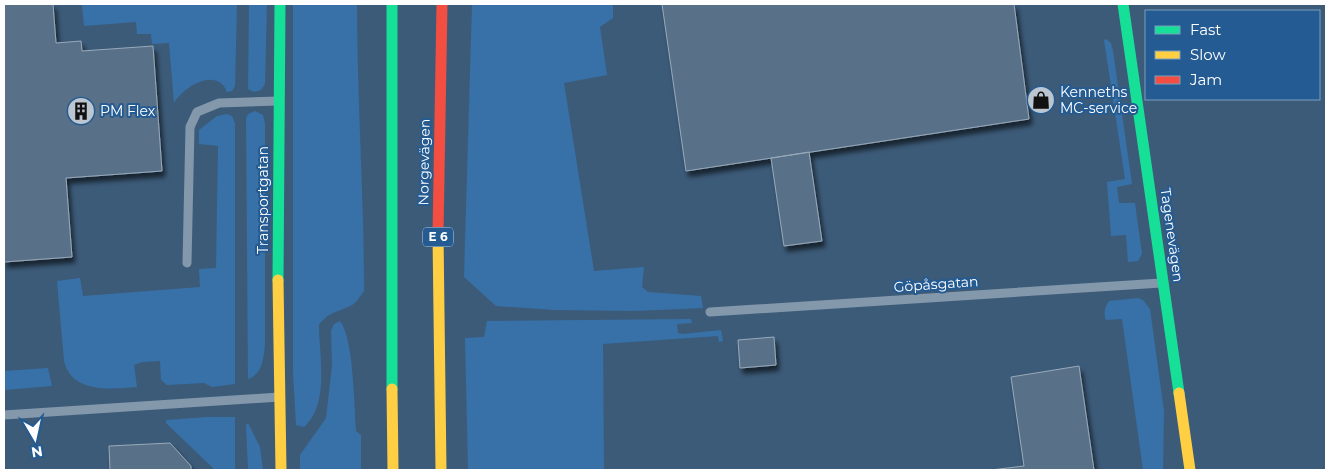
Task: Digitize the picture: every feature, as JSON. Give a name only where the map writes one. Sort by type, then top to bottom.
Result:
[{"type":"main road","name":"Transportgatan","points":[[280,4],[278,101],[281,470]]},
{"type":"main road","points":[[392,4],[390,217],[393,470]]},
{"type":"main road","name":"Norgevägen","points":[[441,470],[438,221],[442,4]]},
{"type":"main road","name":"Tagenevägen","points":[[1123,4],[1190,470]]},
{"type":"lane","points":[[187,263],[190,127],[197,112],[219,104],[278,101]]},
{"type":"lane","name":"Göpåsgatan","points":[[710,312],[1164,283]]},
{"type":"lane","points":[[4,415],[279,397]]},
{"type":"shaded area","points":[[82,4],[237,4],[235,86],[232,91],[227,92],[222,84],[216,80],[200,82],[185,91],[174,103],[169,43],[152,44],[151,34],[137,34],[136,22],[84,26]]},
{"type":"shaded area","points":[[249,4],[267,4],[265,84],[261,90],[254,92],[248,89]]},
{"type":"shaded area","points":[[293,4],[357,4],[363,219],[364,291],[354,304],[330,315],[319,325],[320,393],[312,417],[304,427],[296,425],[293,374]]},
{"type":"shaded area","points":[[472,4],[613,4],[613,18],[600,27],[607,75],[564,83],[594,271],[644,267],[642,287],[648,292],[701,296],[703,308],[634,311],[555,310],[496,306],[464,277]]},
{"type":"shaded area","points":[[1106,39],[1111,43],[1113,51],[1132,184],[1117,187],[1119,203],[1135,203],[1142,254],[1138,261],[1128,262],[1126,235],[1111,236],[1107,182],[1125,179],[1104,40]]},
{"type":"shaded area","points":[[255,111],[263,115],[265,124],[265,343],[260,369],[253,377],[248,379],[246,118],[248,114]]},
{"type":"shaded area","points":[[227,114],[232,116],[235,123],[235,384],[212,387],[204,383],[167,385],[161,380],[160,361],[142,362],[134,365],[137,387],[105,388],[84,384],[68,372],[64,361],[57,281],[80,278],[83,296],[200,287],[199,269],[216,268],[218,146],[199,144],[199,130],[217,116]]},
{"type":"shaded area","points":[[1138,298],[1143,300],[1150,309],[1164,411],[1163,470],[1143,470],[1122,319],[1106,320],[1105,315],[1109,301]]},
{"type":"shaded area","points":[[691,319],[692,323],[677,324],[678,333],[721,330],[723,341],[719,342],[718,336],[603,344],[604,470],[468,470],[465,338],[484,337],[487,321]]},
{"type":"shaded area","points":[[340,321],[345,330],[351,357],[356,431],[361,435],[361,470],[300,470],[300,455],[326,418],[332,366],[331,331],[334,324]]},
{"type":"shaded area","points":[[48,368],[52,386],[4,390],[4,371]]},
{"type":"shaded area","points":[[235,417],[235,470],[215,470],[166,423],[166,420]]},
{"type":"shaded area","points":[[248,423],[260,447],[263,470],[248,470],[246,425]]},
{"type":"building","name":"PM Flex","points":[[4,4],[53,4],[56,43],[81,41],[82,51],[153,46],[162,171],[66,178],[72,257],[4,262]]},
{"type":"building","points":[[662,4],[1014,4],[1029,119],[686,171]]},
{"type":"building","points":[[809,152],[822,241],[784,246],[771,158]]},
{"type":"building","points":[[774,337],[776,365],[740,368],[738,340]]},
{"type":"building","points":[[1079,366],[1094,470],[991,470],[1024,466],[1011,377]]},
{"type":"building","points":[[170,443],[191,466],[191,470],[110,470],[109,446]]},
{"type":"traffic: fast","points":[[278,280],[280,4]]},
{"type":"traffic: fast","points":[[392,4],[392,389]]},
{"type":"traffic: fast","points":[[1123,4],[1179,393]]},
{"type":"traffic: slow","points":[[438,234],[441,470]]},
{"type":"traffic: slow","points":[[278,280],[281,470]]},
{"type":"traffic: slow","points":[[392,389],[393,470]]},
{"type":"traffic: slow","points":[[1179,393],[1190,470]]},
{"type":"traffic: jam","points":[[438,234],[442,4]]},
{"type":"place","name":"Kenneths MC-service","points":[[1041,100]]},
{"type":"place","name":"PM Flex","points":[[81,111]]}]
